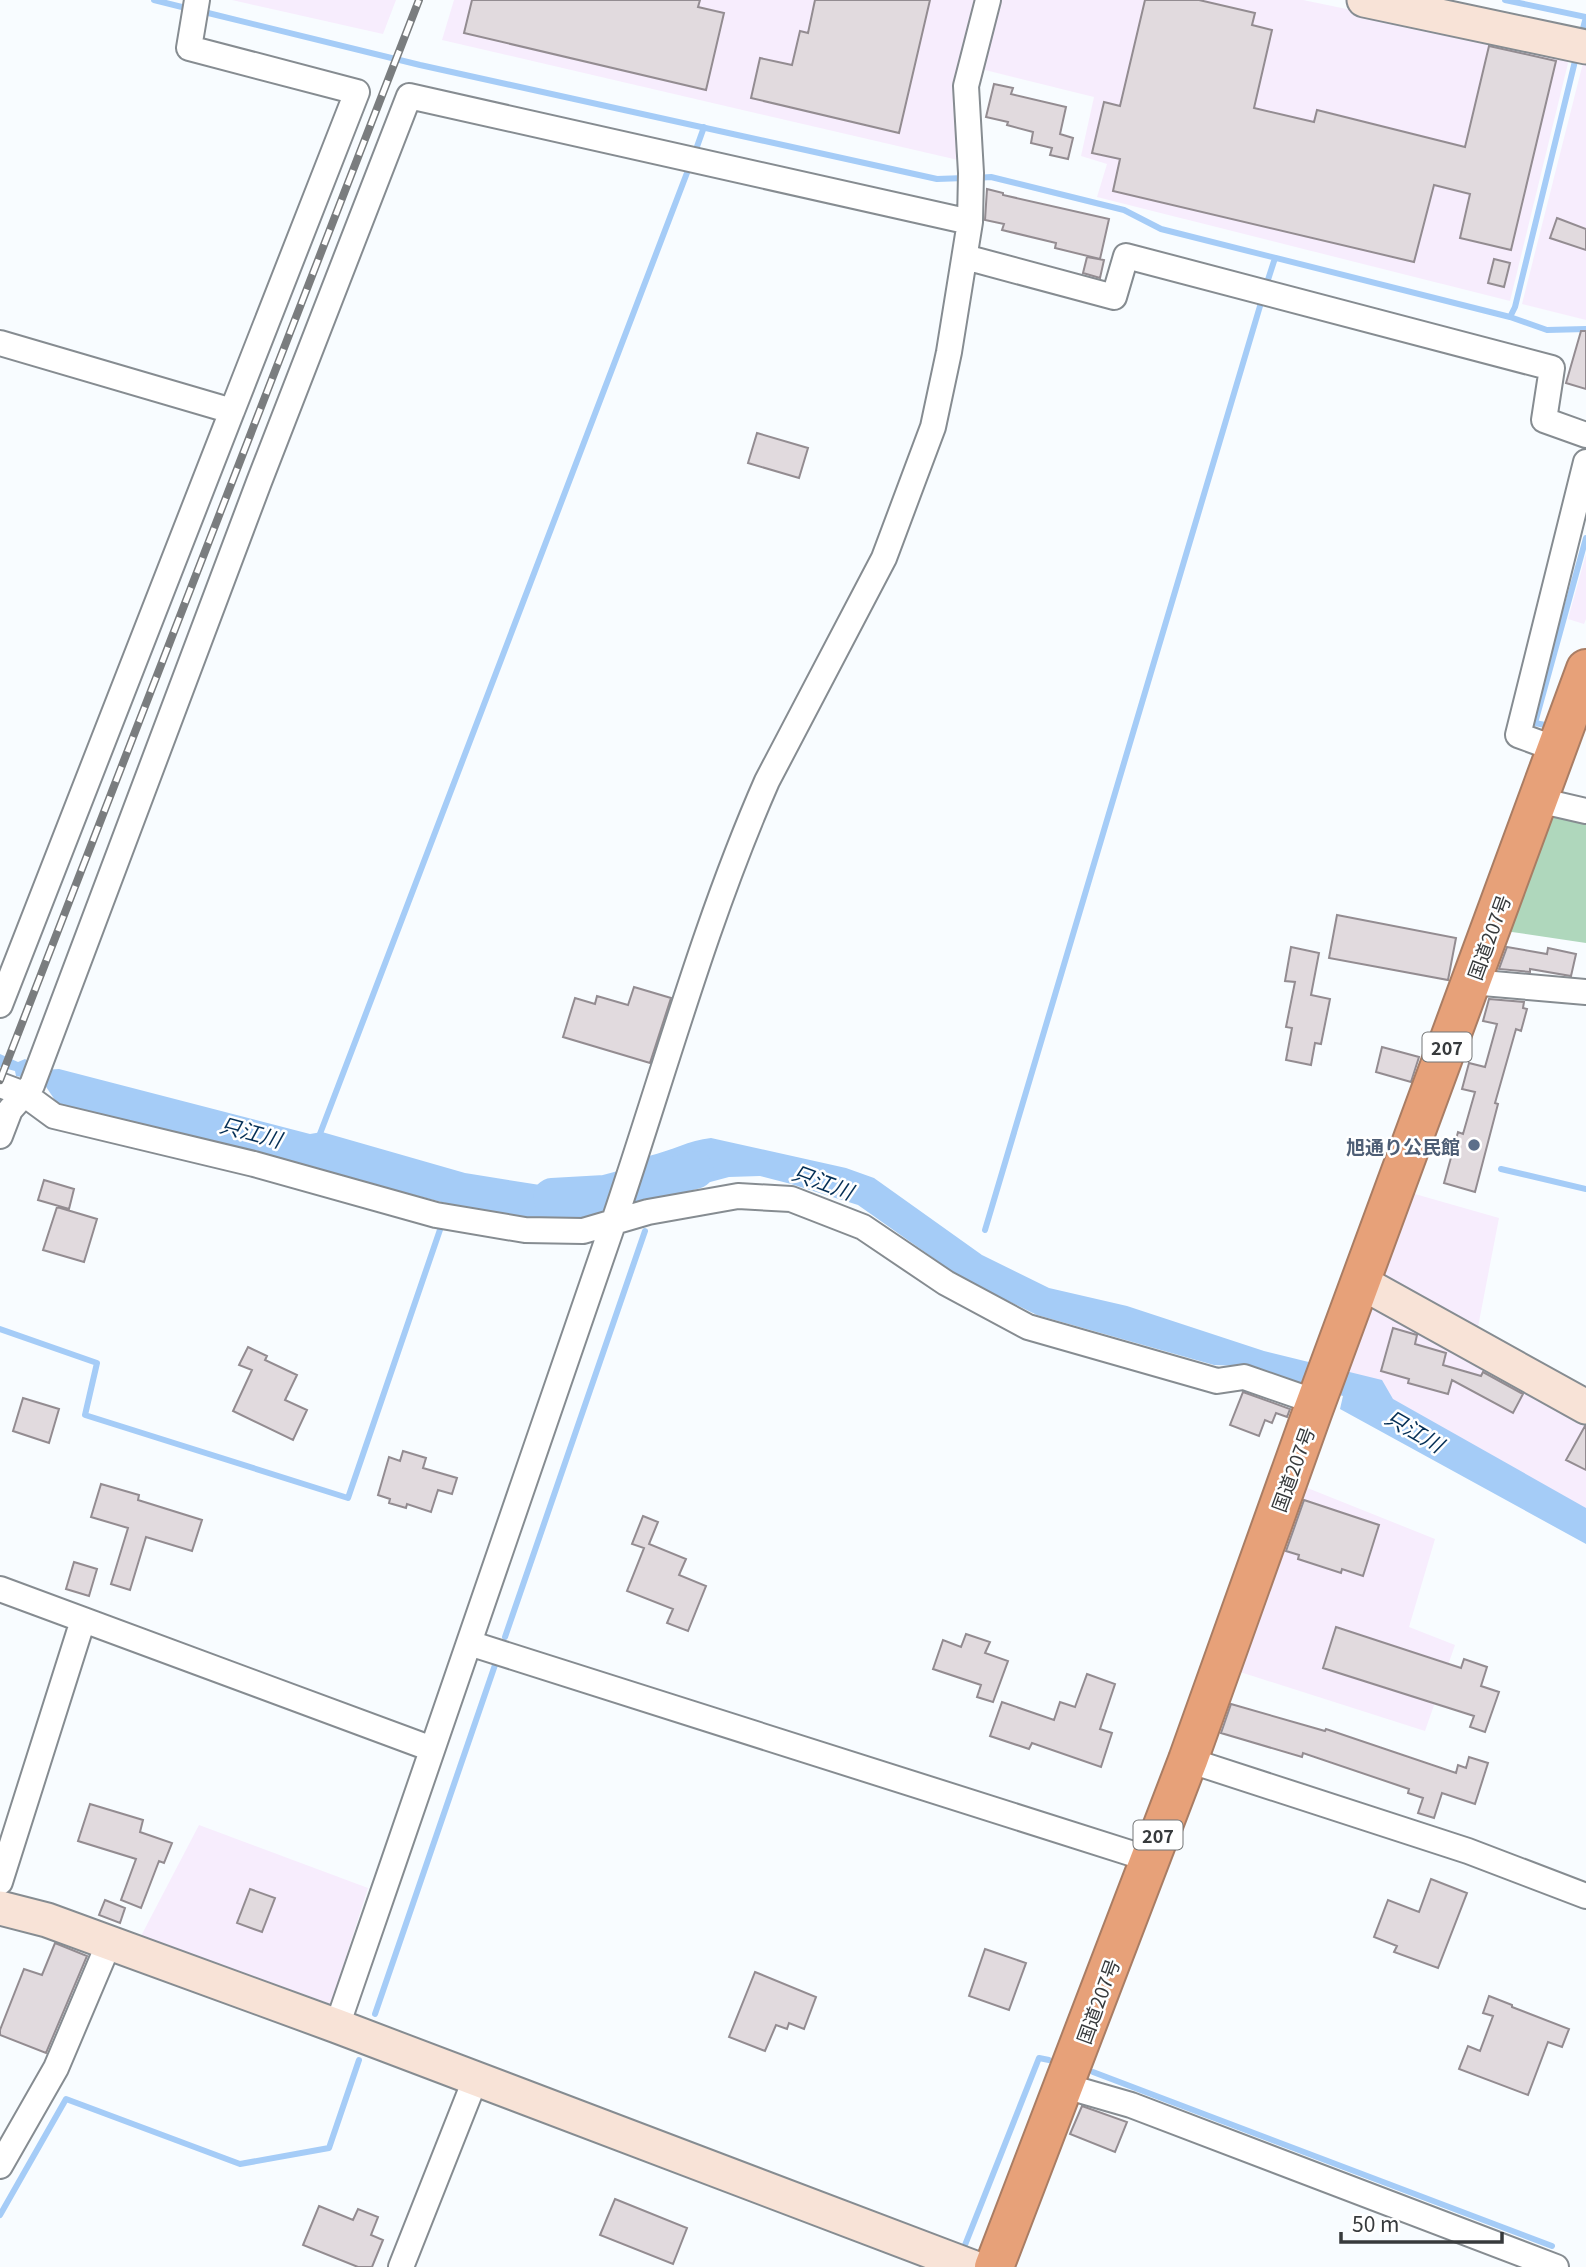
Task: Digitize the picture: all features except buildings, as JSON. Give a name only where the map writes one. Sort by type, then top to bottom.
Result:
[{"type":"highway","name":"国道207号","points":[[994,2267],[1188,1760],[1316,1402],[1586,669]]},
{"type":"street","points":[[337,2026],[616,1213],[701,956],[751,817],[767,781],[884,558],[929,439],[949,352],[970,222],[971,179],[966,86],[988,0]]},
{"type":"street","points":[[1364,0],[1578,45]]},
{"type":"street","points":[[0,1005],[357,92],[189,48],[196,5]]},
{"type":"street","points":[[0,1136],[10,1110],[32,1081],[409,96],[970,222]]},
{"type":"street","points":[[965,257],[1114,297],[1126,256],[1552,368],[1544,420],[1586,435]]},
{"type":"street","points":[[0,343],[232,411]]},
{"type":"street","points":[[1561,738],[1518,735],[1586,462]]},
{"type":"street","points":[[1538,800],[1586,811]]},
{"type":"street","points":[[1471,982],[1586,992]]},
{"type":"street","points":[[0,1085],[32,1081]]},
{"type":"street","points":[[32,1081],[54,1116],[254,1164],[444,1216],[525,1230],[583,1231],[616,1213],[648,1212],[738,1196],[791,1199],[863,1227],[946,1283],[1028,1327],[1217,1381],[1244,1377],[1316,1402]]},
{"type":"street","points":[[1361,1282],[1586,1407]]},
{"type":"street","points":[[0,1589],[432,1749]]},
{"type":"street","points":[[0,1882],[83,1620]]},
{"type":"street","points":[[468,1643],[1149,1859]]},
{"type":"street","points":[[1188,1760],[1468,1851],[1586,1896]]},
{"type":"street","points":[[0,1908],[47,1920],[337,2026],[972,2267]]},
{"type":"street","points":[[0,2166],[56,2068],[109,1943]]},
{"type":"street","points":[[401,2267],[475,2080]]},
{"type":"street","points":[[1065,2086],[1131,2105],[1556,2267]]},
{"type":"shaded area","points":[[232,0],[396,0],[383,34]]},
{"type":"shaded area","points":[[454,0],[977,0],[957,83],[958,160],[442,40]]},
{"type":"shaded area","points":[[1001,0],[1303,0],[1570,55],[1510,301],[1097,197],[1107,164],[1081,156],[1094,97],[981,69]]},
{"type":"shaded area","points":[[1586,59],[1586,320],[1522,304]]},
{"type":"shaded area","points":[[1586,554],[1586,619],[1584,624],[1568,619]]},
{"type":"shaded area","points":[[1408,1192],[1499,1218],[1478,1327],[1469,1354],[1586,1420],[1586,1513],[1339,1375]]},
{"type":"shaded area","points":[[1305,1487],[1435,1539],[1409,1627],[1455,1645],[1425,1731],[1237,1671]]},
{"type":"shaded area","points":[[199,1825],[368,1888],[331,2004],[141,1936]]},
{"type":"green space","points":[[1548,816],[1586,824],[1586,943],[1505,931]]},
{"type":"water","points":[[0,1054],[18,1062],[25,1059],[42,1070],[59,1069],[310,1134],[322,1132],[465,1173],[540,1185],[598,1184],[608,1202],[591,1218],[537,1219],[457,1206],[57,1103],[42,1081],[16,1076],[15,1071],[0,1067]]},
{"type":"water","points":[[711,1138],[846,1168],[874,1178],[982,1255],[1049,1288],[1127,1306],[1264,1351],[1382,1380],[1393,1399],[1586,1508],[1586,1544],[1340,1409],[1343,1396],[1241,1366],[1214,1365],[1037,1315],[963,1279],[858,1205],[760,1176],[729,1177],[654,1197],[645,1177],[649,1156]]},
{"type":"waterway","points":[[154,0],[190,9]]},
{"type":"waterway","points":[[1505,0],[1586,17]]},
{"type":"waterway","points":[[200,11],[420,65],[937,179],[965,178]]},
{"type":"waterway","points":[[1581,36],[1586,17]]},
{"type":"waterway","points":[[976,178],[991,177],[1124,210],[1161,229],[1510,317],[1515,307],[1576,57]]},
{"type":"waterway","points":[[694,155],[704,127]]},
{"type":"waterway","points":[[318,1139],[690,165]]},
{"type":"waterway","points":[[1266,286],[1275,258]]},
{"type":"waterway","points":[[985,1230],[1263,296]]},
{"type":"waterway","points":[[1510,317],[1547,330],[1586,329]]},
{"type":"waterway","points":[[1550,726],[1535,723],[1586,538]]},
{"type":"waterway","points":[[1501,1169],[1586,1189]]},
{"type":"waterway","name":"只江川","points":[[552,1197],[605,1194],[695,1170]]},
{"type":"waterway","points":[[0,1329],[97,1363],[85,1415],[348,1498],[443,1221]]},
{"type":"waterway","points":[[505,1637],[645,1231]]},
{"type":"waterway","points":[[375,2014],[495,1665]]},
{"type":"waterway","points":[[965,2245],[1039,2058],[1049,2060]]},
{"type":"waterway","points":[[0,2215],[66,2099],[240,2164],[329,2148],[359,2060]]},
{"type":"waterway","points":[[1093,2072],[1552,2246]]},
{"type":"railway","points":[[0,1080],[419,0]]},
{"type":"place","name":"旭通り公民館","points":[[1474,1145]]}]
